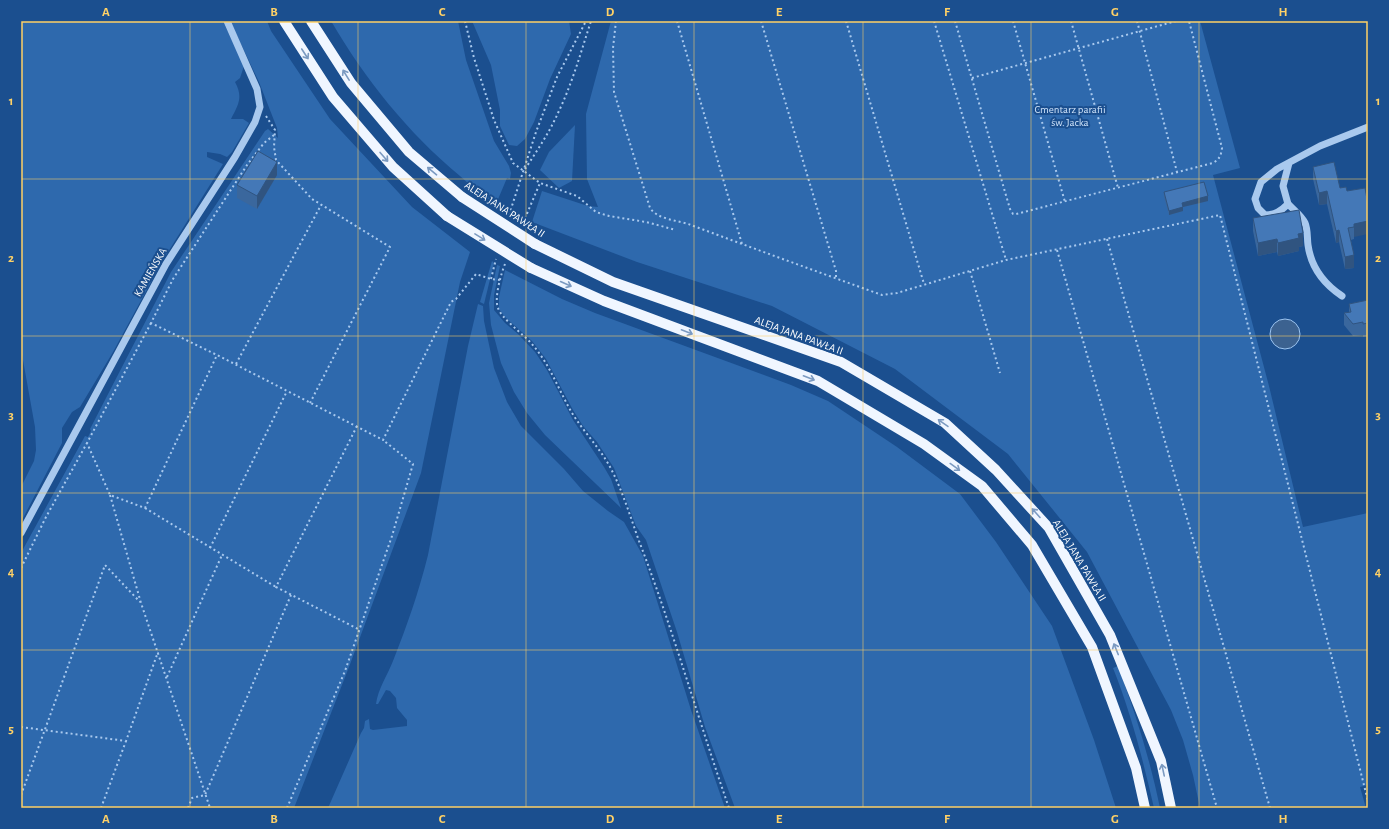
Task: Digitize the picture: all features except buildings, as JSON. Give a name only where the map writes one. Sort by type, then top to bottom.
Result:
[{"type":"main road","points":[[284,21],[333,97],[393,167],[447,216],[531,268],[604,301],[818,381],[924,444],[982,486],[1032,545],[1092,647],[1136,768],[1145,808]]},
{"type":"main road","name":"ALEJA JANA PAWŁA II","points":[[311,21],[351,83],[409,152],[462,197],[535,244],[613,282],[840,362],[945,424],[996,470],[1049,528],[1110,635],[1161,761],[1171,808]]},
{"type":"street","points":[[227,21],[257,89],[260,107]]},
{"type":"street","name":"KAMIEŃSKA","points":[[21,533],[166,264],[235,157],[255,122],[260,107]]},
{"type":"street","points":[[1288,204],[1284,209],[1273,215],[1265,215],[1258,208],[1255,199],[1262,182],[1277,169],[1320,146],[1368,127]]},
{"type":"street","points":[[1289,163],[1283,186],[1288,204],[1305,223],[1310,254],[1322,280],[1331,289],[1342,296]]},
{"type":"path","points":[[464,21],[494,120],[504,145],[514,163],[540,183],[577,196],[596,212],[609,216],[646,222],[676,230]]},
{"type":"path","points":[[507,220],[556,77],[586,21]]},
{"type":"path","points":[[524,171],[558,114],[572,81],[591,21]]},
{"type":"path","points":[[616,21],[613,48],[614,92],[650,208],[653,213],[882,295],[897,293],[1006,260],[1220,215],[1368,801]]},
{"type":"path","points":[[677,21],[742,244]]},
{"type":"path","points":[[761,21],[836,271],[836,279]]},
{"type":"path","points":[[846,21],[924,284]]},
{"type":"path","points":[[934,21],[1006,260]]},
{"type":"path","points":[[955,21],[1010,209],[1013,214],[1065,202],[1213,163],[1218,159],[1221,155],[1222,148],[1189,21]]},
{"type":"path","points":[[1013,21],[1065,202]]},
{"type":"path","points":[[1071,21],[1118,188]]},
{"type":"path","points":[[1137,21],[1177,172]]},
{"type":"path","points":[[972,78],[1176,21]]},
{"type":"path","points":[[260,107],[275,130],[274,147],[276,160],[312,199],[390,247],[310,402]]},
{"type":"path","points":[[21,568],[46,517],[152,323],[173,279],[247,165],[264,143],[274,135]]},
{"type":"path","points":[[236,364],[321,205]]},
{"type":"path","points":[[1107,239],[1270,808]]},
{"type":"path","points":[[1057,250],[1217,808]]},
{"type":"path","points":[[491,279],[497,257]]},
{"type":"path","points":[[970,270],[1000,373]]},
{"type":"path","points":[[383,440],[451,302],[456,299],[476,274],[491,279],[500,280]]},
{"type":"path","points":[[502,315],[525,336],[543,358],[572,413],[605,459],[613,475],[652,573],[729,808]]},
{"type":"path","points":[[152,323],[236,364],[383,440],[413,464],[392,536],[345,671],[287,808]]},
{"type":"path","points":[[145,508],[217,355]]},
{"type":"path","points":[[210,548],[287,390]]},
{"type":"path","points":[[276,587],[357,426]]},
{"type":"path","points":[[87,443],[110,495],[141,603],[210,808]]},
{"type":"path","points":[[110,495],[145,508],[276,587],[360,630]]},
{"type":"path","points":[[167,677],[222,555]]},
{"type":"path","points":[[21,795],[105,565],[141,603]]},
{"type":"path","points":[[205,795],[291,595]]},
{"type":"path","points":[[101,808],[158,652]]},
{"type":"path","points":[[21,727],[126,741]]},
{"type":"path","points":[[188,808],[192,798],[205,795]]},
{"type":"green space","points":[[21,21],[223,21],[244,66],[240,78],[235,82],[239,92],[239,100],[231,119],[243,119],[249,123],[232,152],[227,157],[220,154],[207,152],[207,157],[223,164],[163,260],[113,352],[80,407],[72,412],[62,428],[62,443],[21,522],[21,487],[34,461],[36,450],[35,427],[21,349]]},
{"type":"green space","points":[[230,21],[267,21],[271,31],[330,119],[412,207],[470,252],[460,282],[421,473],[349,667],[294,808],[21,808],[21,553],[85,436],[88,437],[91,431],[90,429],[171,272],[265,131],[268,129],[278,138],[277,128],[259,82]]},
{"type":"green space","points":[[331,21],[458,21],[466,60],[494,141],[509,166],[511,173],[510,179],[507,178],[496,204],[486,198],[441,159],[405,123],[358,64]]},
{"type":"green space","points":[[472,21],[569,21],[571,34],[550,79],[534,122],[525,139],[517,146],[509,145],[500,126],[500,110],[491,65]]},
{"type":"green space","name":"Cmentarz parafii św. Jacka","points":[[611,21],[1200,21],[1240,168],[1213,175],[1269,386],[1303,527],[1368,513],[1368,785],[1360,787],[1366,808],[1200,808],[1193,775],[1183,740],[1171,710],[1087,552],[1008,454],[895,369],[772,306],[637,262],[532,222],[542,191],[588,206],[598,207],[587,179],[586,114]]},
{"type":"green space","points":[[575,125],[572,181],[559,188],[540,170],[549,152]]},
{"type":"green space","points":[[492,261],[494,263],[484,304],[480,302]]},
{"type":"green space","points":[[497,265],[500,266],[494,295],[494,310],[505,323],[535,352],[547,370],[573,420],[611,479],[621,508],[545,435],[527,413],[514,392],[501,363],[491,325],[489,303]]},
{"type":"green space","points":[[505,270],[562,299],[595,313],[791,385],[828,401],[897,447],[960,494],[996,542],[1052,626],[1094,740],[1116,808],[735,808],[705,727],[677,632],[646,540],[636,526],[614,468],[573,410],[546,359],[532,341],[505,317],[499,309],[499,297]]},
{"type":"green space","points":[[478,304],[483,306],[484,321],[494,368],[507,402],[521,426],[564,469],[583,491],[624,522],[643,556],[691,710],[725,808],[328,808],[364,728],[365,721],[369,719],[370,729],[373,730],[407,726],[407,720],[397,708],[396,698],[390,691],[386,690],[378,704],[376,704],[377,698],[408,622],[428,555],[468,346]]},
{"type":"green space","points":[[1118,666],[1142,736],[1160,808],[1154,808],[1136,737],[1113,668]]},
{"type":"shaded area","points":[[1285,319],[1296,323],[1300,334],[1296,345],[1285,349],[1274,345],[1270,334],[1274,323]]}]
